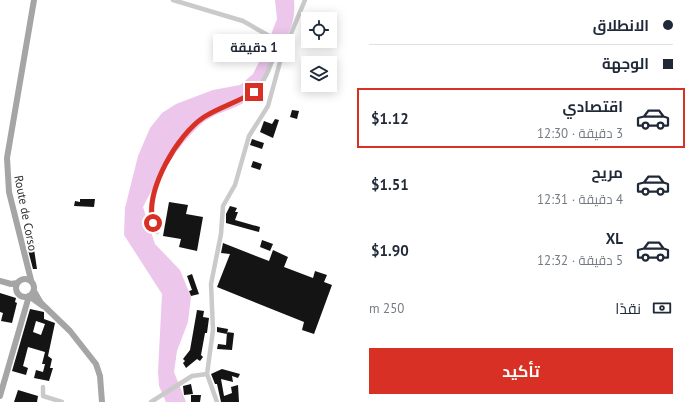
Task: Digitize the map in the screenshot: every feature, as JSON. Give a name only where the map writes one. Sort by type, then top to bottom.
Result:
[{"type":"main road","name":"Route de Corso","points":[[28,295],[34,285],[25,264],[9,192],[7,158],[34,0]]},
{"type":"main road","name":"Route de Corso","points":[[16,290],[25,264]]},
{"type":"main road","points":[[0,281],[8,283],[31,280]]},
{"type":"main road","points":[[8,283],[16,290],[28,295],[48,309],[70,331],[96,364],[100,376],[102,402]]},
{"type":"main road","points":[[0,396],[28,295]]},
{"type":"street","points":[[173,0],[243,22],[278,40],[286,40]]},
{"type":"street","points":[[217,402],[207,374],[213,330],[211,284],[221,234],[223,206],[235,185],[249,136],[268,106],[286,40],[290,36],[305,0]]},
{"type":"street","points":[[157,232],[152,219],[152,206],[160,176],[177,146],[186,133],[198,122],[250,94],[257,88],[265,77],[278,40]]},
{"type":"street","points":[[151,402],[192,376],[207,374]]},
{"type":"street","points":[[43,387],[43,396],[62,402]]},
{"type":"shaded area","points":[[275,0],[294,0],[294,14],[288,35],[266,77],[248,100],[236,107],[211,117],[191,134],[168,163],[143,207],[155,244],[180,270],[191,297],[188,322],[177,351],[174,372],[186,402],[166,402],[159,386],[158,372],[162,294],[124,235],[125,208],[138,156],[150,128],[162,113],[176,104],[213,90],[240,85],[253,74],[266,48],[277,19]]},
{"type":"building","points":[[292,110],[299,111],[297,119],[290,117]]},
{"type":"building","points":[[275,119],[279,120],[273,138],[260,132],[264,121],[272,124]]},
{"type":"building","points":[[252,139],[264,143],[262,149],[250,145]]},
{"type":"building","points":[[253,161],[262,164],[260,170],[251,167]]},
{"type":"building","points":[[80,199],[95,199],[94,207],[74,206],[75,201],[80,202]]},
{"type":"building","points":[[169,202],[188,205],[186,214],[203,217],[197,251],[179,247],[181,239],[163,236]]},
{"type":"building","points":[[230,206],[237,208],[235,212],[238,212],[235,220],[260,227],[259,232],[226,223],[226,214]]},
{"type":"building","points":[[262,240],[273,244],[270,251],[260,247]]},
{"type":"building","points":[[223,243],[269,261],[273,250],[288,257],[284,267],[313,278],[315,271],[327,275],[324,282],[332,285],[314,334],[302,330],[304,322],[217,287],[230,254],[221,253]]},
{"type":"building","points":[[34,249],[37,269],[33,269],[28,250]]},
{"type":"building","points":[[192,274],[199,294],[191,296],[189,291],[192,290],[187,276]]},
{"type":"building","points":[[0,293],[16,298],[15,302],[17,303],[12,323],[1,321],[3,313],[0,312]]},
{"type":"building","points":[[30,309],[44,312],[44,319],[55,323],[48,356],[52,359],[50,368],[53,368],[49,381],[34,378],[36,370],[43,372],[45,364],[42,364],[45,352],[28,347],[23,366],[28,368],[26,375],[12,371]],"holes":[[[36,321],[45,324],[41,335],[33,332]]]},
{"type":"building","points":[[197,310],[204,311],[203,317],[209,318],[207,333],[205,333],[201,355],[203,357],[200,361],[197,359],[186,368],[183,363],[185,361],[183,359],[190,350]]},
{"type":"building","points":[[217,327],[228,329],[227,334],[217,332]]},
{"type":"building","points":[[227,332],[234,333],[232,350],[217,349],[218,344],[226,345]]},
{"type":"building","points":[[222,369],[240,374],[238,378],[232,376],[233,382],[221,379],[224,396],[232,393],[231,387],[238,385],[239,402],[221,402],[217,384],[215,384],[211,374]]},
{"type":"building","points":[[191,384],[193,394],[184,395],[183,386]]},
{"type":"building","points":[[18,390],[38,396],[37,402],[14,402]]},
{"type":"building","points":[[191,395],[201,395],[200,402],[191,402]]},
{"type":"route","points":[[153,223],[151,214],[158,182],[181,139],[192,127],[205,117],[254,92]]}]
